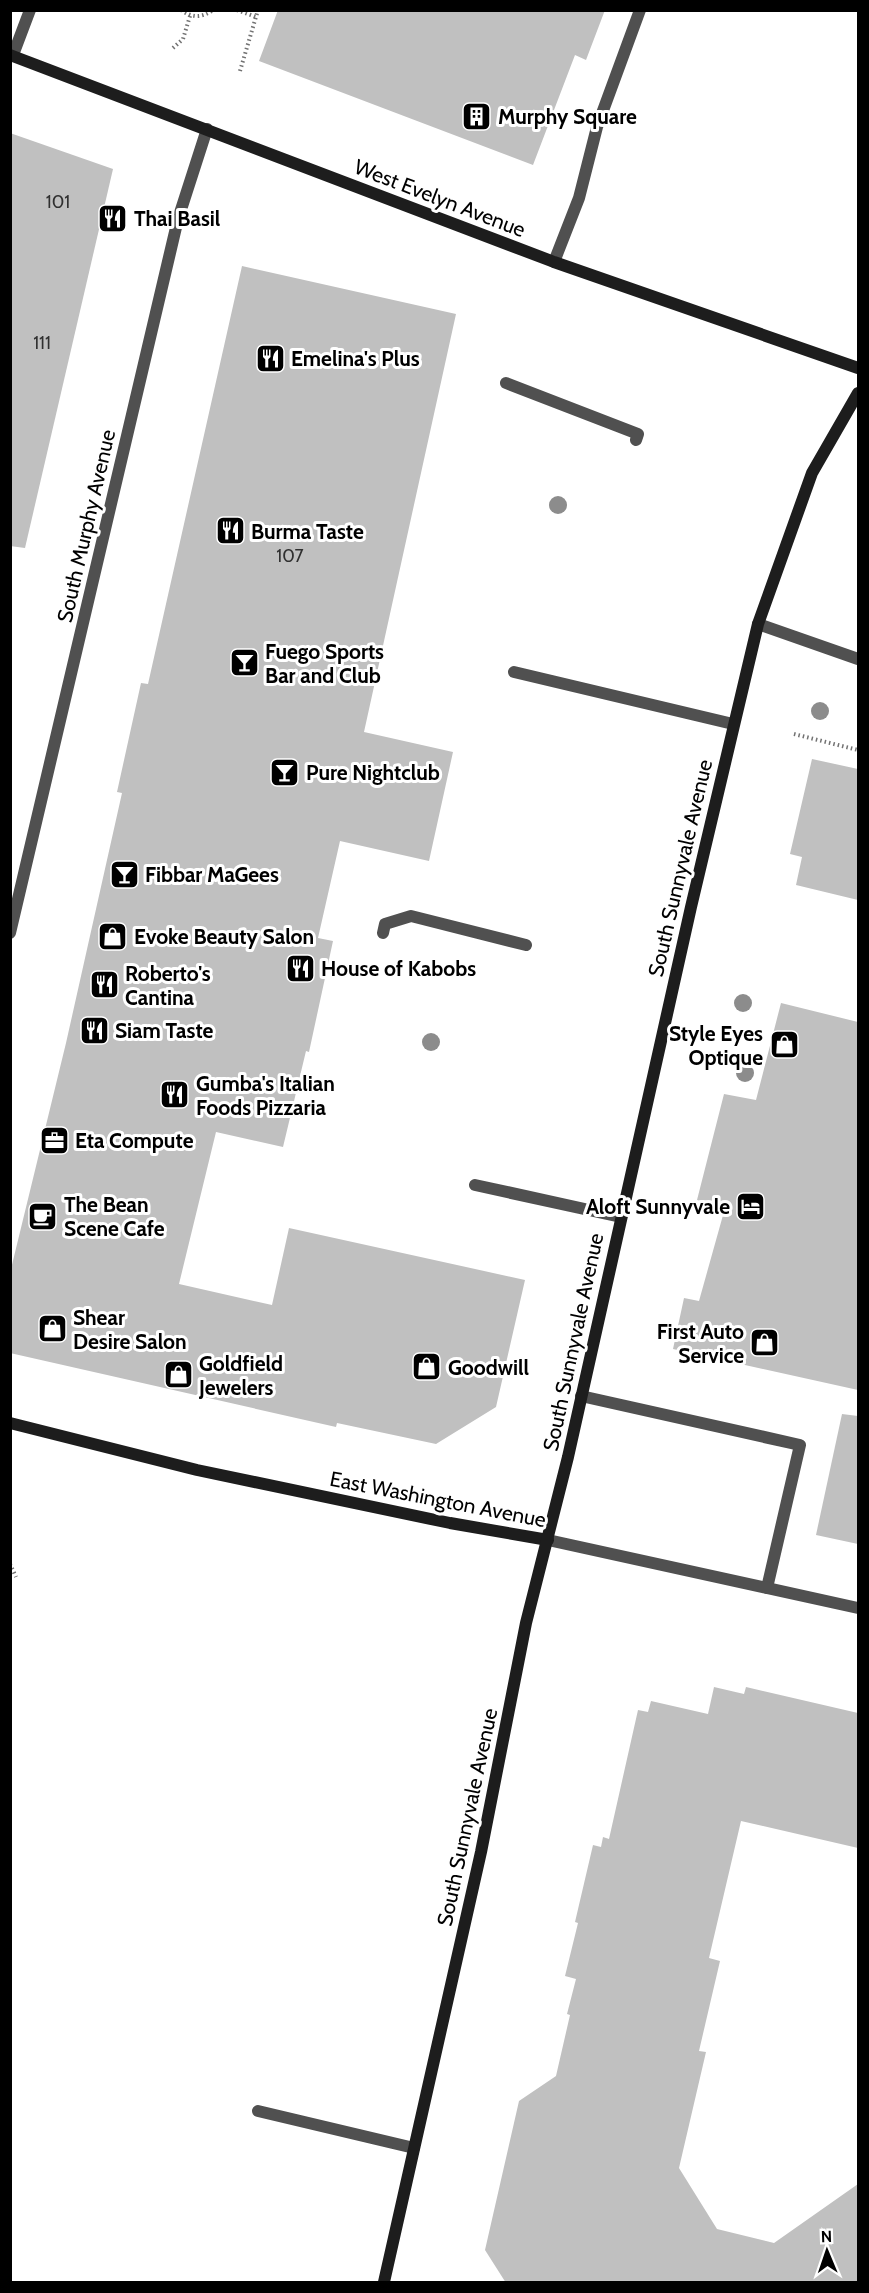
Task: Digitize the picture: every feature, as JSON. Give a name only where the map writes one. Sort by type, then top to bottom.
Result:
[{"type":"main road","name":"West Evelyn Avenue","points":[[12,55],[554,262],[858,368]]},
{"type":"main road","name":"South Sunnyvale Avenue","points":[[384,2283],[482,1852],[526,1623],[548,1540],[733,724],[758,624],[812,473],[858,393]]},
{"type":"main road","name":"East Washington Avenue","points":[[10,1423],[197,1470],[450,1523],[548,1540]]},
{"type":"street","points":[[12,55],[30,10]]},
{"type":"street","points":[[554,262],[579,198],[597,127],[640,10]]},
{"type":"street","name":"South Murphy Avenue","points":[[10,933],[178,219],[207,129]]},
{"type":"street","points":[[506,383],[638,434],[636,440]]},
{"type":"street","points":[[758,624],[858,659]]},
{"type":"street","points":[[514,672],[733,724]]},
{"type":"street","points":[[383,933],[385,924],[411,916],[526,945]]},
{"type":"street","points":[[475,1185],[621,1217]]},
{"type":"street","points":[[581,1396],[800,1445],[768,1588]]},
{"type":"street","name":"East Washington Avenue","points":[[548,1540],[858,1608]]},
{"type":"street","points":[[258,2111],[414,2148]]},
{"type":"path","points":[[181,10],[190,16],[201,17],[213,10]]},
{"type":"path","points":[[237,10],[256,17]]},
{"type":"path","points":[[240,71],[258,10]]},
{"type":"path","points":[[173,48],[183,39],[190,16]]},
{"type":"path","points":[[794,735],[858,750]]},
{"type":"path","points":[[10,1564],[16,1577]]},
{"type":"building","name":"Murphy Square","points":[[278,10],[605,10],[586,60],[575,55],[533,165],[259,61]]},
{"type":"building","points":[[10,133],[113,169],[25,548],[10,546]]},
{"type":"building","points":[[242,266],[456,314],[364,732],[453,752],[429,861],[340,841],[318,938],[333,941],[309,1052],[306,1051],[283,1147],[216,1132],[179,1284],[272,1305],[289,1228],[525,1280],[496,1407],[436,1444],[337,1423],[336,1427],[10,1353],[10,1273],[66,1043],[122,793],[117,792],[141,683],[148,684]]},
{"type":"building","points":[[812,759],[858,769],[858,900],[796,885],[802,857],[790,854]]},
{"type":"building","points":[[781,1003],[858,1022],[858,1390],[673,1349],[684,1298],[699,1301],[725,1208],[697,1200],[724,1094],[756,1100]]},
{"type":"building","points":[[842,1414],[858,1416],[858,1544],[816,1535]]},
{"type":"building","points":[[714,1687],[744,1694],[746,1687],[858,1713],[858,1848],[741,1821],[709,1958],[720,1961],[699,2051],[706,2052],[679,2168],[717,2229],[774,2243],[858,2184],[858,2283],[506,2283],[485,2250],[519,2101],[556,2076],[576,1979],[565,1976],[578,1923],[575,1922],[593,1845],[601,1847],[603,1837],[609,1839],[638,1710],[648,1712],[651,1701],[708,1714]]},
{"type":"place","name":"Murphy Square","points":[[477,116]]},
{"type":"place","name":"Thai Basil","points":[[113,218]]},
{"type":"place","name":"Emelina's Plus","points":[[270,358]]},
{"type":"place","name":"Burma Taste","points":[[230,531]]},
{"type":"place","name":"Fuego Sports Bar and Club","points":[[244,663]]},
{"type":"place","name":"Pure Nightclub","points":[[285,772]]},
{"type":"place","name":"Fibbar MaGees","points":[[124,874]]},
{"type":"place","name":"Evoke Beauty Salon","points":[[113,936]]},
{"type":"place","name":"House of Kabobs","points":[[300,968]]},
{"type":"place","name":"Roberto's Cantina","points":[[104,985]]},
{"type":"place","name":"Siam Taste","points":[[94,1030]]},
{"type":"place","name":"Style Eyes Optique","points":[[784,1045]]},
{"type":"place","name":"Gumba's Italian Foods Pizzaria","points":[[175,1095]]},
{"type":"place","name":"Eta Compute","points":[[54,1140]]},
{"type":"place","name":"Aloft Sunnyvale","points":[[751,1206]]},
{"type":"place","name":"The Bean Scene Cafe","points":[[43,1216]]},
{"type":"place","name":"Shear Desire Salon","points":[[52,1329]]},
{"type":"place","name":"First Auto Service","points":[[765,1343]]},
{"type":"place","name":"Goodwill","points":[[427,1367]]},
{"type":"place","name":"Goldfield Jewelers","points":[[178,1375]]}]
